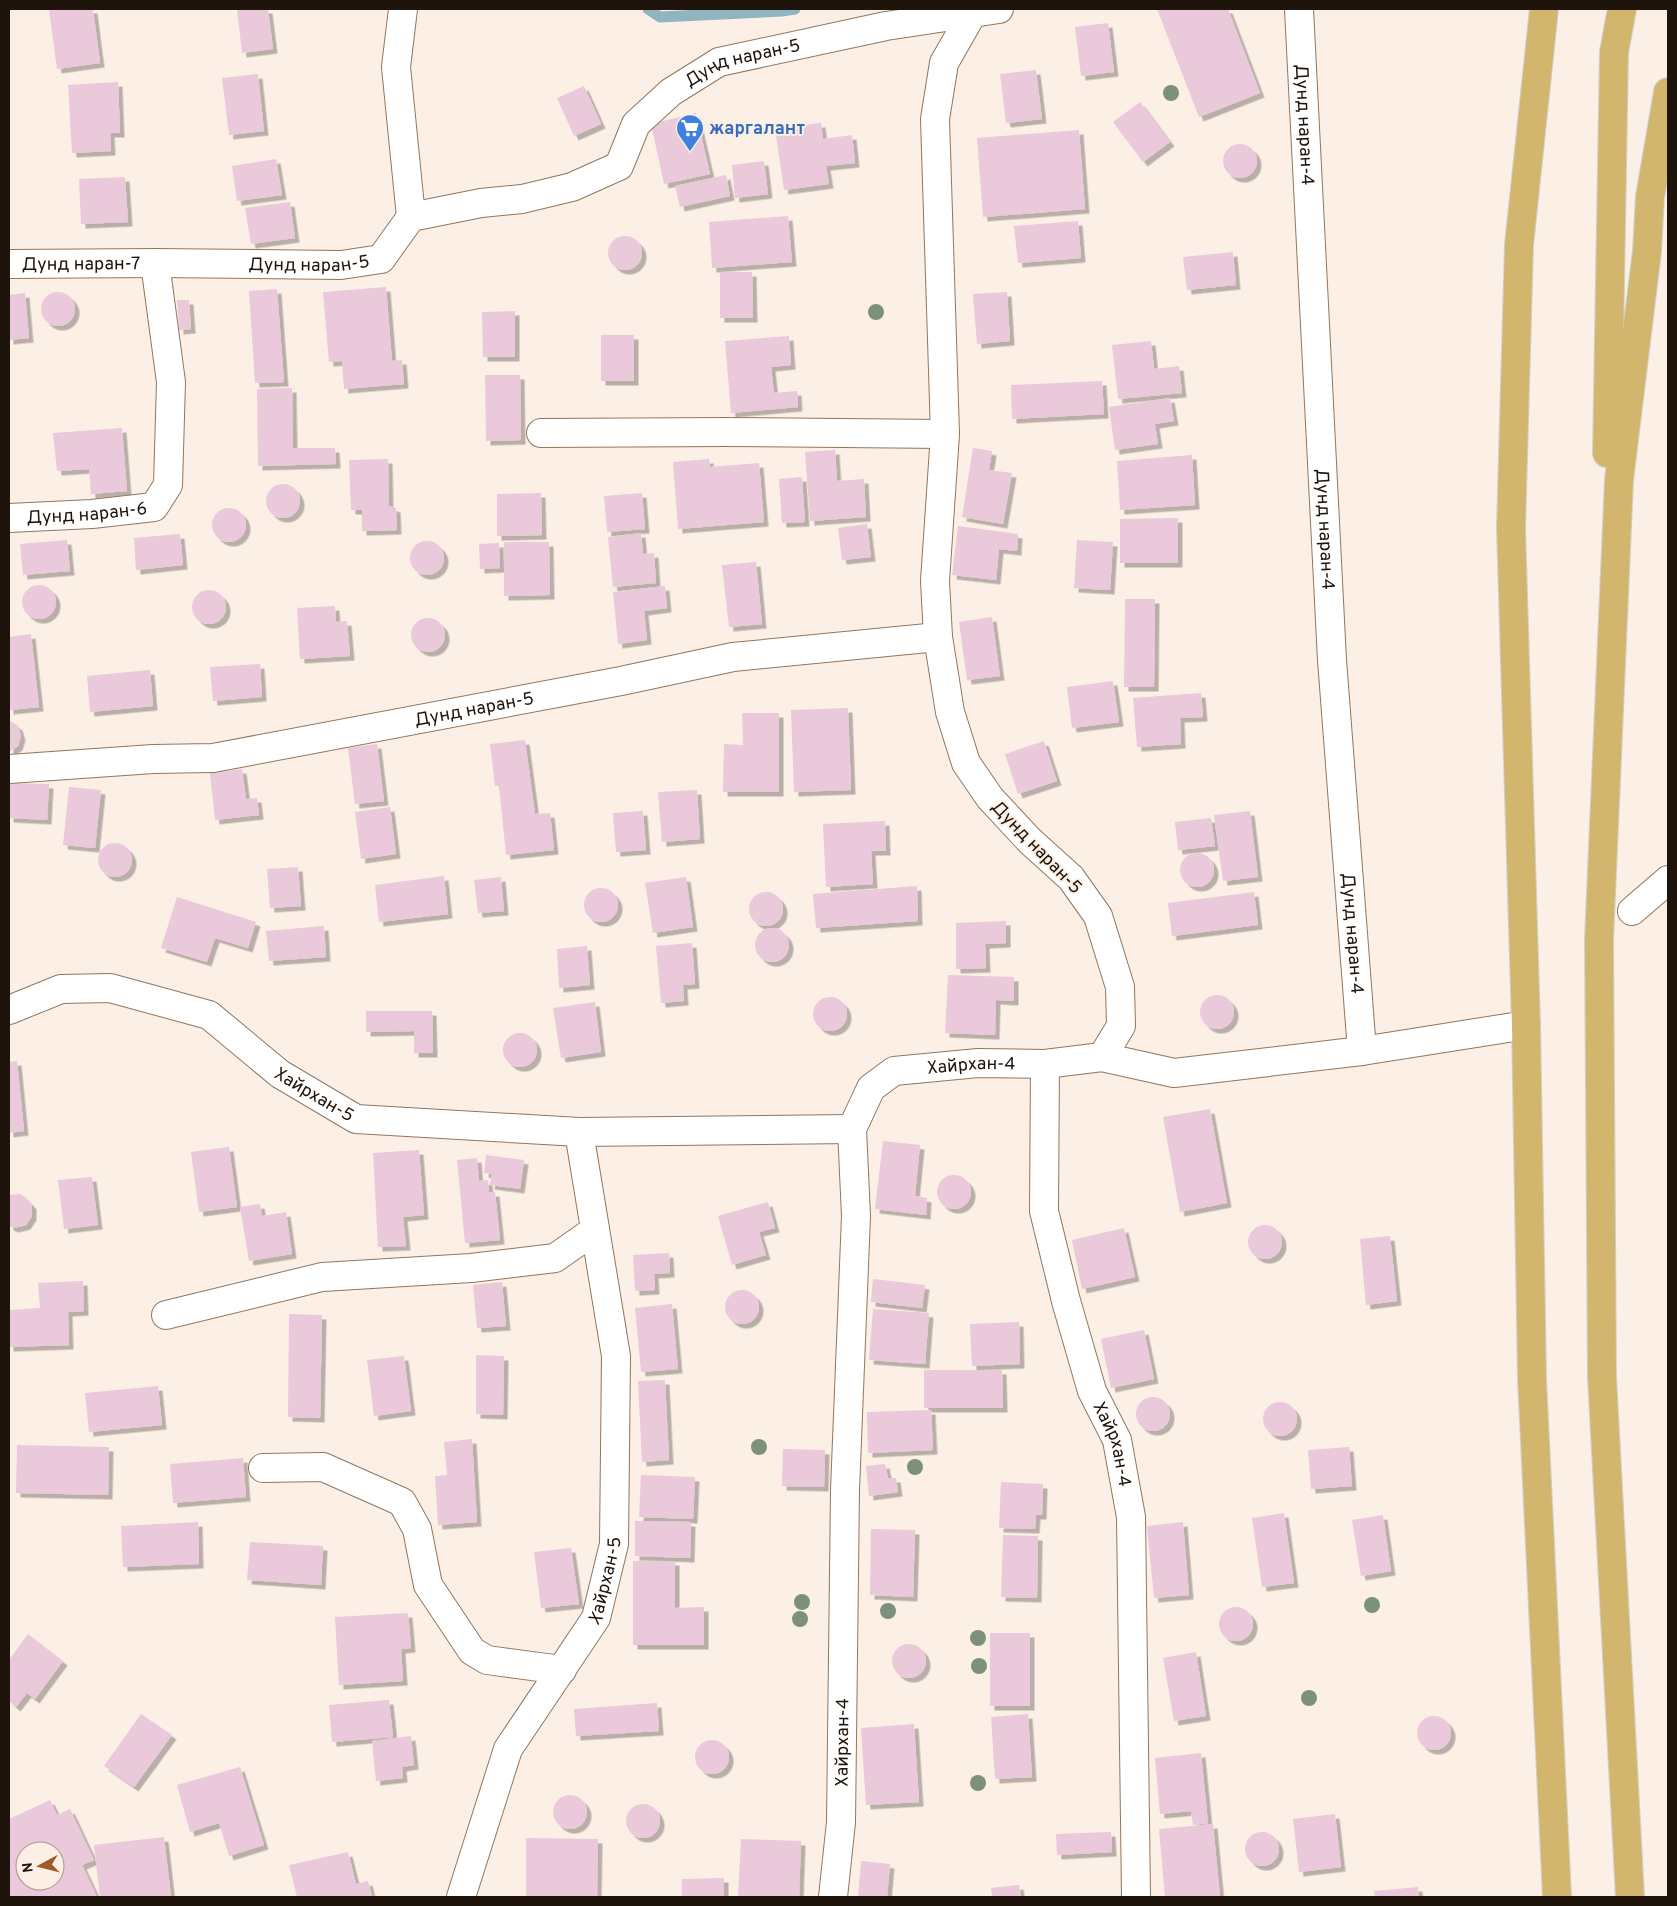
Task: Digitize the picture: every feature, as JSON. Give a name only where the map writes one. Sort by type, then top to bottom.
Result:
[{"type":"main road","points":[[1544,9],[1519,245],[1511,528],[1526,1025],[1532,1379],[1557,1897]]},
{"type":"main road","points":[[1622,9],[1614,62],[1599,940],[1602,1376],[1630,1897]]},
{"type":"main road","points":[[1599,940],[1620,480],[1647,251],[1650,197],[1668,92]]},
{"type":"street","points":[[403,9],[396,67],[411,218]]},
{"type":"street","points":[[972,14],[999,9]]},
{"type":"street","name":"Дунд наран-4","points":[[1299,9],[1332,660],[1362,1051]]},
{"type":"street","name":"Дунд наран-5","points":[[155,263],[340,265],[380,259],[411,218],[481,203],[522,199],[572,187],[619,166],[636,124],[671,92],[720,62],[886,26],[972,14]]},
{"type":"street","name":"Дунд наран-5","points":[[972,14],[944,63],[935,120],[945,434],[935,581],[938,637],[950,712],[966,763],[990,798],[1030,841],[1071,878],[1098,916],[1120,987],[1121,1026],[1102,1057]]},
{"type":"street","name":"Дунд наран-7","points":[[9,264],[155,263]]},
{"type":"street","name":"Дунд наран-6","points":[[9,518],[92,514],[154,507],[168,485],[170,382],[155,263]]},
{"type":"street","points":[[540,433],[945,434]]},
{"type":"street","name":"Дунд наран-5","points":[[9,769],[153,759],[213,758],[582,688],[733,657],[938,637]]},
{"type":"street","points":[[1632,911],[1668,880]]},
{"type":"street","name":"Хайрхан-5","points":[[9,1010],[61,990],[110,988],[209,1015],[280,1074],[356,1118],[579,1132],[616,1356],[614,1544],[596,1618],[508,1749],[461,1897]]},
{"type":"street","points":[[1045,1064],[1102,1057],[1174,1073],[1362,1051],[1526,1025]]},
{"type":"street","name":"Хайрхан-4","points":[[833,1897],[841,1822],[845,1490],[856,1216],[852,1129],[871,1088],[894,1071],[978,1063],[1045,1064],[1044,1211],[1066,1301],[1092,1391],[1117,1440],[1131,1517],[1136,1897]]},
{"type":"street","points":[[579,1132],[852,1129]]},
{"type":"street","points":[[166,1315],[322,1277],[471,1268],[555,1258],[595,1230]]},
{"type":"street","points":[[263,1468],[322,1468],[402,1502],[417,1529],[428,1585],[472,1651],[487,1660],[562,1670]]},
{"type":"building","points":[[49,9],[93,9],[100,63],[57,69]]},
{"type":"building","points":[[237,9],[268,9],[273,49],[242,53]]},
{"type":"building","points":[[1157,9],[1228,9],[1260,93],[1199,117]]},
{"type":"building","points":[[1108,23],[1114,72],[1081,76],[1075,27]]},
{"type":"building","points":[[1036,70],[1042,119],[1006,123],[1000,74]]},
{"type":"building","points":[[258,74],[264,131],[229,135],[222,78]]},
{"type":"building","points":[[118,82],[120,133],[110,133],[111,151],[72,153],[68,85]]},
{"type":"building","points":[[584,86],[601,124],[574,136],[557,98]]},
{"type":"building","points":[[1140,102],[1170,142],[1143,162],[1113,122]]},
{"type":"building","points":[[696,113],[710,174],[664,184],[651,124]]},
{"type":"building","points":[[821,123],[823,139],[852,135],[855,163],[826,166],[829,184],[784,190],[775,129]]},
{"type":"building","points":[[1079,130],[1085,209],[983,217],[977,138]]},
{"type":"building","points":[[1240,144],[1247,145],[1252,149],[1256,154],[1256,168],[1252,173],[1247,177],[1240,178],[1233,177],[1228,173],[1224,168],[1223,161],[1224,154],[1228,149],[1233,145]]},
{"type":"building","points":[[276,159],[282,195],[237,201],[232,166]]},
{"type":"building","points":[[764,161],[768,194],[735,198],[732,165]]},
{"type":"building","points":[[726,175],[730,196],[680,207],[675,186]]},
{"type":"building","points":[[125,177],[128,222],[81,224],[79,179]]},
{"type":"building","points":[[290,202],[295,238],[251,244],[245,208]]},
{"type":"building","points":[[788,216],[792,262],[712,268],[709,222]]},
{"type":"building","points":[[1078,221],[1081,258],[1018,263],[1014,226]]},
{"type":"building","points":[[625,236],[637,241],[642,253],[637,265],[625,270],[613,265],[608,253],[613,241]]},
{"type":"building","points":[[1233,252],[1236,285],[1187,290],[1183,257]]},
{"type":"building","points":[[720,272],[752,272],[753,318],[720,318]]},
{"type":"building","points":[[386,287],[392,361],[402,360],[404,384],[344,389],[342,361],[329,362],[323,292]]},
{"type":"building","points":[[277,289],[284,382],[255,383],[249,291]]},
{"type":"building","points":[[58,292],[65,293],[70,297],[74,302],[74,316],[70,321],[65,325],[58,326],[51,325],[46,321],[42,316],[41,309],[42,302],[46,297],[51,293]]},
{"type":"building","points":[[1007,292],[1010,341],[977,344],[973,294]]},
{"type":"building","points":[[25,293],[29,338],[9,340],[9,295]]},
{"type":"building","points":[[177,300],[189,300],[191,329],[179,330]]},
{"type":"building","points":[[515,311],[515,357],[483,357],[482,312]]},
{"type":"building","points":[[601,335],[634,335],[634,381],[601,381]]},
{"type":"building","points":[[789,336],[791,365],[771,367],[774,393],[797,391],[798,407],[731,413],[725,341]]},
{"type":"building","points":[[1151,341],[1154,369],[1179,366],[1182,393],[1118,399],[1112,345]]},
{"type":"building","points":[[485,375],[520,375],[521,440],[486,441]]},
{"type":"building","points":[[1102,381],[1104,414],[1012,419],[1011,385]]},
{"type":"building","points":[[292,388],[293,448],[335,448],[336,464],[258,466],[257,389]]},
{"type":"building","points":[[1170,398],[1174,421],[1155,424],[1158,444],[1115,450],[1109,407]]},
{"type":"building","points":[[122,428],[127,491],[91,494],[89,469],[57,471],[53,433]]},
{"type":"building","points":[[973,448],[992,451],[989,470],[1012,473],[1003,524],[962,517]]},
{"type":"building","points":[[835,450],[837,481],[864,479],[866,517],[810,521],[805,452]]},
{"type":"building","points":[[1192,455],[1195,505],[1120,510],[1117,461]]},
{"type":"building","points":[[388,459],[389,506],[396,508],[397,530],[362,531],[362,510],[351,510],[349,460]]},
{"type":"building","points":[[709,459],[710,467],[759,463],[764,522],[678,529],[673,462]]},
{"type":"building","points":[[802,477],[805,522],[782,523],[779,479]]},
{"type":"building","points":[[283,484],[295,489],[300,501],[295,513],[283,518],[271,513],[266,501],[271,489]]},
{"type":"building","points":[[541,493],[542,535],[497,536],[497,494]]},
{"type":"building","points":[[642,493],[645,529],[607,532],[604,496]]},
{"type":"building","points":[[229,508],[241,513],[246,525],[241,537],[229,542],[217,537],[212,525],[217,513]]},
{"type":"building","points":[[1178,518],[1178,563],[1120,563],[1120,519]]},
{"type":"building","points":[[867,524],[871,557],[842,560],[838,528]]},
{"type":"building","points":[[958,526],[1018,534],[1017,551],[999,549],[996,580],[952,575]]},
{"type":"building","points":[[641,533],[643,554],[654,553],[656,583],[613,587],[608,537]]},
{"type":"building","points":[[180,534],[183,565],[136,570],[134,538]]},
{"type":"building","points":[[67,540],[70,571],[23,575],[20,544]]},
{"type":"building","points":[[1077,540],[1113,542],[1110,590],[1074,588]]},
{"type":"building","points":[[427,541],[439,546],[444,558],[439,570],[427,575],[415,570],[410,558],[415,546]]},
{"type":"building","points":[[504,542],[549,542],[550,595],[504,596]]},
{"type":"building","points":[[499,543],[500,568],[480,569],[479,544]]},
{"type":"building","points":[[756,562],[762,624],[729,627],[722,565]]},
{"type":"building","points":[[39,585],[51,590],[56,602],[51,614],[39,619],[27,614],[22,602],[27,590]]},
{"type":"building","points":[[665,586],[667,608],[644,611],[647,640],[618,644],[613,592]]},
{"type":"building","points":[[209,590],[221,595],[226,607],[221,619],[209,624],[197,619],[192,607],[197,595]]},
{"type":"building","points":[[1125,599],[1155,599],[1154,687],[1124,687]]},
{"type":"building","points":[[335,606],[336,622],[347,621],[350,656],[300,659],[297,608]]},
{"type":"building","points":[[992,617],[1000,676],[967,680],[959,622]]},
{"type":"building","points":[[428,618],[440,623],[445,635],[440,647],[428,652],[416,647],[411,635],[416,623]]},
{"type":"building","points":[[31,634],[39,707],[9,710],[9,637]]},
{"type":"building","points":[[260,664],[262,697],[213,701],[210,667]]},
{"type":"building","points":[[150,670],[153,706],[90,712],[87,676]]},
{"type":"building","points":[[1113,681],[1119,722],[1072,728],[1067,687]]},
{"type":"building","points":[[1201,693],[1203,717],[1180,718],[1181,744],[1137,747],[1133,698]]},
{"type":"building","points":[[848,708],[851,790],[794,792],[791,710]]},
{"type":"building","points":[[742,713],[779,713],[779,792],[723,792],[724,744],[743,745]]},
{"type":"building","points":[[9,720],[18,726],[21,736],[18,746],[9,752]]},
{"type":"building","points":[[525,740],[535,814],[550,813],[554,850],[506,855],[499,786],[495,786],[490,744]]},
{"type":"building","points":[[1044,741],[1057,781],[1018,794],[1005,754]]},
{"type":"building","points":[[377,744],[384,801],[355,804],[348,748]]},
{"type":"building","points":[[242,769],[246,799],[257,798],[259,815],[215,820],[210,773]]},
{"type":"building","points":[[9,783],[49,784],[47,820],[9,818]]},
{"type":"building","points":[[69,787],[101,790],[95,848],[63,845]]},
{"type":"building","points":[[697,790],[700,839],[662,842],[658,792]]},
{"type":"building","points":[[390,807],[396,854],[361,859],[355,812]]},
{"type":"building","points":[[643,811],[646,850],[616,852],[613,813]]},
{"type":"building","points":[[1250,811],[1258,877],[1223,881],[1214,815]]},
{"type":"building","points":[[1211,818],[1215,846],[1178,850],[1175,822]]},
{"type":"building","points":[[885,821],[886,851],[871,851],[873,884],[826,887],[823,824]]},
{"type":"building","points":[[115,843],[127,848],[132,860],[127,872],[115,877],[103,872],[98,860],[103,848]]},
{"type":"building","points":[[1197,853],[1204,854],[1209,858],[1213,863],[1213,877],[1209,882],[1204,886],[1197,887],[1190,886],[1185,882],[1181,877],[1180,870],[1181,863],[1185,858],[1190,854]]},
{"type":"building","points":[[298,867],[301,906],[270,908],[267,869]]},
{"type":"building","points":[[444,876],[448,914],[379,922],[375,885]]},
{"type":"building","points":[[501,877],[504,911],[478,913],[474,880]]},
{"type":"building","points":[[686,877],[693,927],[653,933],[645,883]]},
{"type":"building","points":[[917,886],[918,921],[816,928],[813,894]]},
{"type":"building","points":[[601,888],[613,893],[618,905],[613,917],[601,922],[589,917],[584,905],[589,893]]},
{"type":"building","points":[[766,892],[778,897],[783,909],[778,921],[766,926],[754,921],[749,909],[754,897]]},
{"type":"building","points":[[1254,892],[1258,925],[1172,936],[1168,903]]},
{"type":"building","points":[[177,897],[256,922],[248,948],[215,938],[207,962],[161,948]]},
{"type":"building","points":[[1006,921],[1006,943],[985,944],[986,968],[956,969],[956,923]]},
{"type":"building","points":[[324,926],[326,957],[269,961],[266,931]]},
{"type":"building","points":[[772,928],[784,933],[789,945],[784,957],[772,962],[760,957],[755,945],[760,933]]},
{"type":"building","points":[[692,943],[695,984],[683,985],[684,1001],[661,1003],[656,946]]},
{"type":"building","points":[[587,946],[590,985],[559,988],[557,949]]},
{"type":"building","points":[[948,975],[1014,977],[1014,1001],[996,1000],[995,1035],[945,1033]]},
{"type":"building","points":[[1217,995],[1224,996],[1229,1000],[1233,1005],[1233,1019],[1229,1024],[1224,1028],[1217,1029],[1210,1028],[1205,1024],[1201,1019],[1200,1012],[1201,1005],[1205,1000],[1210,996]]},
{"type":"building","points":[[830,997],[837,998],[842,1002],[846,1007],[846,1021],[842,1026],[837,1030],[830,1031],[823,1030],[818,1026],[814,1021],[813,1014],[814,1007],[818,1002],[823,998]]},
{"type":"building","points":[[595,1002],[601,1052],[561,1058],[553,1008]]},
{"type":"building","points":[[366,1011],[432,1011],[433,1053],[414,1053],[414,1031],[366,1032]]},
{"type":"building","points":[[520,1033],[532,1038],[537,1050],[532,1062],[520,1067],[508,1062],[503,1050],[508,1038]]},
{"type":"building","points":[[17,1061],[24,1131],[9,1133],[9,1062]]},
{"type":"building","points":[[1210,1109],[1227,1203],[1180,1212],[1163,1117]]},
{"type":"building","points":[[883,1141],[920,1145],[915,1196],[927,1198],[926,1215],[875,1209]]},
{"type":"building","points":[[229,1147],[237,1207],[199,1212],[191,1152]]},
{"type":"building","points":[[419,1150],[424,1215],[403,1217],[406,1246],[378,1247],[373,1153]]},
{"type":"building","points":[[486,1155],[524,1160],[520,1189],[490,1185],[492,1174],[484,1173]]},
{"type":"building","points":[[477,1158],[479,1181],[488,1180],[489,1192],[495,1192],[500,1240],[465,1243],[457,1160]]},
{"type":"building","points":[[954,1175],[961,1176],[966,1180],[970,1185],[970,1199],[966,1204],[961,1208],[954,1209],[947,1208],[942,1204],[938,1199],[937,1192],[938,1185],[942,1180],[947,1176]]},
{"type":"building","points":[[92,1177],[98,1225],[64,1229],[58,1180]]},
{"type":"building","points":[[20,1194],[32,1205],[32,1216],[26,1225],[14,1228],[9,1226],[9,1195]]},
{"type":"building","points":[[768,1202],[775,1228],[759,1232],[766,1255],[732,1265],[718,1216]]},
{"type":"building","points":[[260,1204],[262,1216],[286,1212],[292,1254],[249,1261],[240,1207]]},
{"type":"building","points":[[1265,1225],[1272,1226],[1277,1230],[1281,1235],[1281,1249],[1277,1254],[1272,1258],[1265,1259],[1258,1258],[1253,1254],[1249,1249],[1248,1242],[1249,1235],[1253,1230],[1258,1226]]},
{"type":"building","points":[[1124,1228],[1135,1277],[1082,1289],[1072,1240]]},
{"type":"building","points":[[1390,1236],[1397,1301],[1366,1305],[1360,1239]]},
{"type":"building","points":[[669,1253],[670,1273],[654,1274],[655,1290],[635,1291],[633,1255]]},
{"type":"building","points":[[873,1279],[925,1285],[922,1308],[871,1302]]},
{"type":"building","points":[[83,1281],[84,1311],[68,1312],[69,1345],[9,1347],[9,1310],[40,1308],[38,1283]]},
{"type":"building","points":[[502,1282],[506,1326],[477,1328],[473,1285]]},
{"type":"building","points":[[742,1290],[749,1291],[754,1295],[758,1300],[758,1314],[754,1319],[749,1323],[742,1324],[735,1323],[730,1319],[726,1314],[725,1307],[726,1300],[730,1295],[735,1291]]},
{"type":"building","points":[[672,1304],[678,1369],[641,1372],[635,1308]]},
{"type":"building","points":[[873,1309],[929,1313],[925,1364],[869,1360]]},
{"type":"building","points":[[289,1314],[322,1315],[320,1418],[288,1417]]},
{"type":"building","points":[[1019,1322],[1020,1364],[972,1366],[970,1324]]},
{"type":"building","points":[[1144,1330],[1154,1379],[1111,1388],[1101,1339]]},
{"type":"building","points":[[476,1355],[504,1356],[503,1415],[476,1414]]},
{"type":"building","points":[[404,1356],[411,1411],[374,1416],[367,1360]]},
{"type":"building","points":[[924,1370],[1002,1370],[1003,1408],[924,1408]]},
{"type":"building","points":[[665,1380],[669,1460],[642,1462],[638,1381]]},
{"type":"building","points":[[158,1386],[162,1425],[89,1432],[85,1393]]},
{"type":"building","points":[[1153,1397],[1160,1398],[1165,1402],[1169,1407],[1169,1421],[1165,1426],[1160,1430],[1153,1431],[1146,1430],[1141,1426],[1137,1421],[1136,1414],[1137,1407],[1141,1402],[1146,1398]]},
{"type":"building","points":[[1280,1402],[1287,1403],[1292,1407],[1296,1412],[1296,1426],[1292,1431],[1287,1435],[1280,1436],[1273,1435],[1268,1431],[1264,1426],[1263,1419],[1264,1412],[1268,1407],[1273,1403]]},
{"type":"building","points":[[931,1410],[933,1450],[868,1453],[867,1412]]},
{"type":"building","points":[[472,1439],[477,1522],[438,1525],[435,1476],[447,1475],[444,1442]]},
{"type":"building","points":[[17,1445],[109,1447],[108,1495],[16,1493]]},
{"type":"building","points":[[1349,1447],[1352,1486],[1311,1489],[1308,1450]]},
{"type":"building","points":[[783,1449],[825,1450],[824,1487],[782,1486]]},
{"type":"building","points":[[243,1458],[246,1497],[173,1503],[170,1464]]},
{"type":"building","points":[[885,1464],[888,1478],[896,1478],[898,1492],[869,1496],[866,1466]]},
{"type":"building","points":[[641,1475],[695,1477],[693,1519],[639,1517]]},
{"type":"building","points":[[1001,1482],[1043,1484],[1042,1515],[1036,1515],[1035,1529],[999,1528]]},
{"type":"building","points":[[1284,1513],[1294,1583],[1262,1587],[1252,1518]]},
{"type":"building","points":[[1383,1515],[1391,1571],[1361,1576],[1352,1520]]},
{"type":"building","points":[[635,1521],[691,1522],[690,1558],[635,1556]]},
{"type":"building","points":[[198,1522],[199,1564],[123,1567],[121,1526]]},
{"type":"building","points":[[1183,1522],[1189,1595],[1154,1598],[1147,1526]]},
{"type":"building","points":[[871,1529],[915,1530],[913,1597],[870,1595]]},
{"type":"building","points":[[1003,1535],[1038,1536],[1037,1598],[1001,1597]]},
{"type":"building","points":[[250,1542],[323,1546],[321,1585],[247,1580]]},
{"type":"building","points":[[571,1548],[579,1604],[541,1608],[534,1552]]},
{"type":"building","points":[[633,1561],[675,1561],[675,1608],[704,1607],[704,1645],[633,1645]]},
{"type":"building","points":[[1236,1607],[1243,1608],[1248,1612],[1252,1617],[1252,1631],[1248,1636],[1243,1640],[1236,1641],[1229,1640],[1224,1636],[1220,1631],[1219,1624],[1220,1617],[1224,1612],[1229,1608]]},
{"type":"building","points":[[408,1613],[411,1648],[401,1649],[403,1681],[339,1685],[335,1617]]},
{"type":"building","points":[[990,1633],[1030,1633],[1030,1706],[990,1706]]},
{"type":"building","points":[[28,1634],[63,1661],[35,1699],[27,1693],[16,1707],[9,1701],[9,1660]]},
{"type":"building","points":[[909,1644],[916,1645],[921,1649],[925,1654],[925,1668],[921,1673],[916,1677],[909,1678],[902,1677],[897,1673],[893,1668],[892,1661],[893,1654],[897,1649],[902,1645]]},
{"type":"building","points":[[1196,1652],[1206,1716],[1174,1721],[1163,1658]]},
{"type":"building","points":[[389,1700],[393,1737],[332,1742],[329,1705]]},
{"type":"building","points":[[657,1703],[659,1731],[576,1736],[574,1709]]},
{"type":"building","points":[[141,1714],[172,1735],[134,1787],[104,1766]]},
{"type":"building","points":[[1028,1714],[1032,1777],[995,1779],[991,1717]]},
{"type":"building","points":[[1434,1716],[1441,1717],[1446,1721],[1450,1726],[1450,1740],[1446,1745],[1441,1749],[1434,1750],[1427,1749],[1422,1745],[1418,1740],[1417,1733],[1418,1726],[1422,1721],[1427,1717]]},
{"type":"building","points":[[914,1724],[919,1802],[866,1805],[861,1728]]},
{"type":"building","points":[[411,1736],[414,1765],[402,1767],[403,1778],[376,1781],[372,1741]]},
{"type":"building","points":[[712,1740],[719,1741],[724,1745],[728,1750],[728,1764],[724,1769],[719,1773],[712,1774],[705,1773],[700,1769],[696,1764],[695,1757],[696,1750],[700,1745],[705,1741]]},
{"type":"building","points":[[1201,1753],[1208,1823],[1193,1825],[1191,1811],[1160,1814],[1155,1758]]},
{"type":"building","points":[[240,1767],[264,1845],[229,1856],[219,1823],[190,1832],[177,1785]]},
{"type":"building","points":[[570,1795],[577,1796],[582,1800],[586,1805],[586,1819],[582,1824],[577,1828],[570,1829],[563,1828],[558,1824],[554,1819],[553,1812],[554,1805],[558,1800],[563,1796]]},
{"type":"building","points":[[50,1800],[57,1815],[70,1809],[94,1860],[82,1865],[97,1897],[9,1897],[9,1819]]},
{"type":"building","points":[[643,1804],[650,1805],[655,1809],[659,1814],[659,1828],[655,1833],[650,1837],[643,1838],[636,1837],[631,1833],[627,1828],[626,1821],[627,1814],[631,1809],[636,1805]]},
{"type":"building","points":[[1335,1814],[1341,1867],[1299,1872],[1293,1819]]},
{"type":"building","points":[[1213,1824],[1220,1897],[1165,1897],[1159,1829]]},
{"type":"building","points":[[1111,1832],[1112,1852],[1057,1855],[1056,1834]]},
{"type":"building","points":[[1262,1832],[1269,1833],[1274,1837],[1278,1842],[1278,1856],[1274,1861],[1269,1865],[1262,1866],[1255,1865],[1250,1861],[1246,1856],[1245,1849],[1246,1842],[1250,1837],[1255,1833]]},
{"type":"building","points":[[164,1837],[171,1897],[100,1897],[94,1845]]},
{"type":"building","points":[[526,1838],[598,1839],[597,1897],[526,1897]]},
{"type":"building","points":[[741,1839],[801,1841],[799,1897],[738,1897]]},
{"type":"building","points":[[348,1852],[356,1884],[368,1881],[372,1897],[297,1897],[289,1865]]},
{"type":"building","points":[[861,1861],[890,1864],[887,1897],[858,1897]]},
{"type":"building","points":[[724,1878],[724,1897],[682,1897],[682,1879]]},
{"type":"building","points":[[1019,1885],[1021,1897],[992,1897],[991,1888]]},
{"type":"building","points":[[1418,1887],[1419,1897],[1375,1897],[1374,1891]]},
{"type":"waterway","points":[[648,9],[660,17],[795,9]]},
{"type":"place","name":"жаргалант","points":[[690,152]]}]
